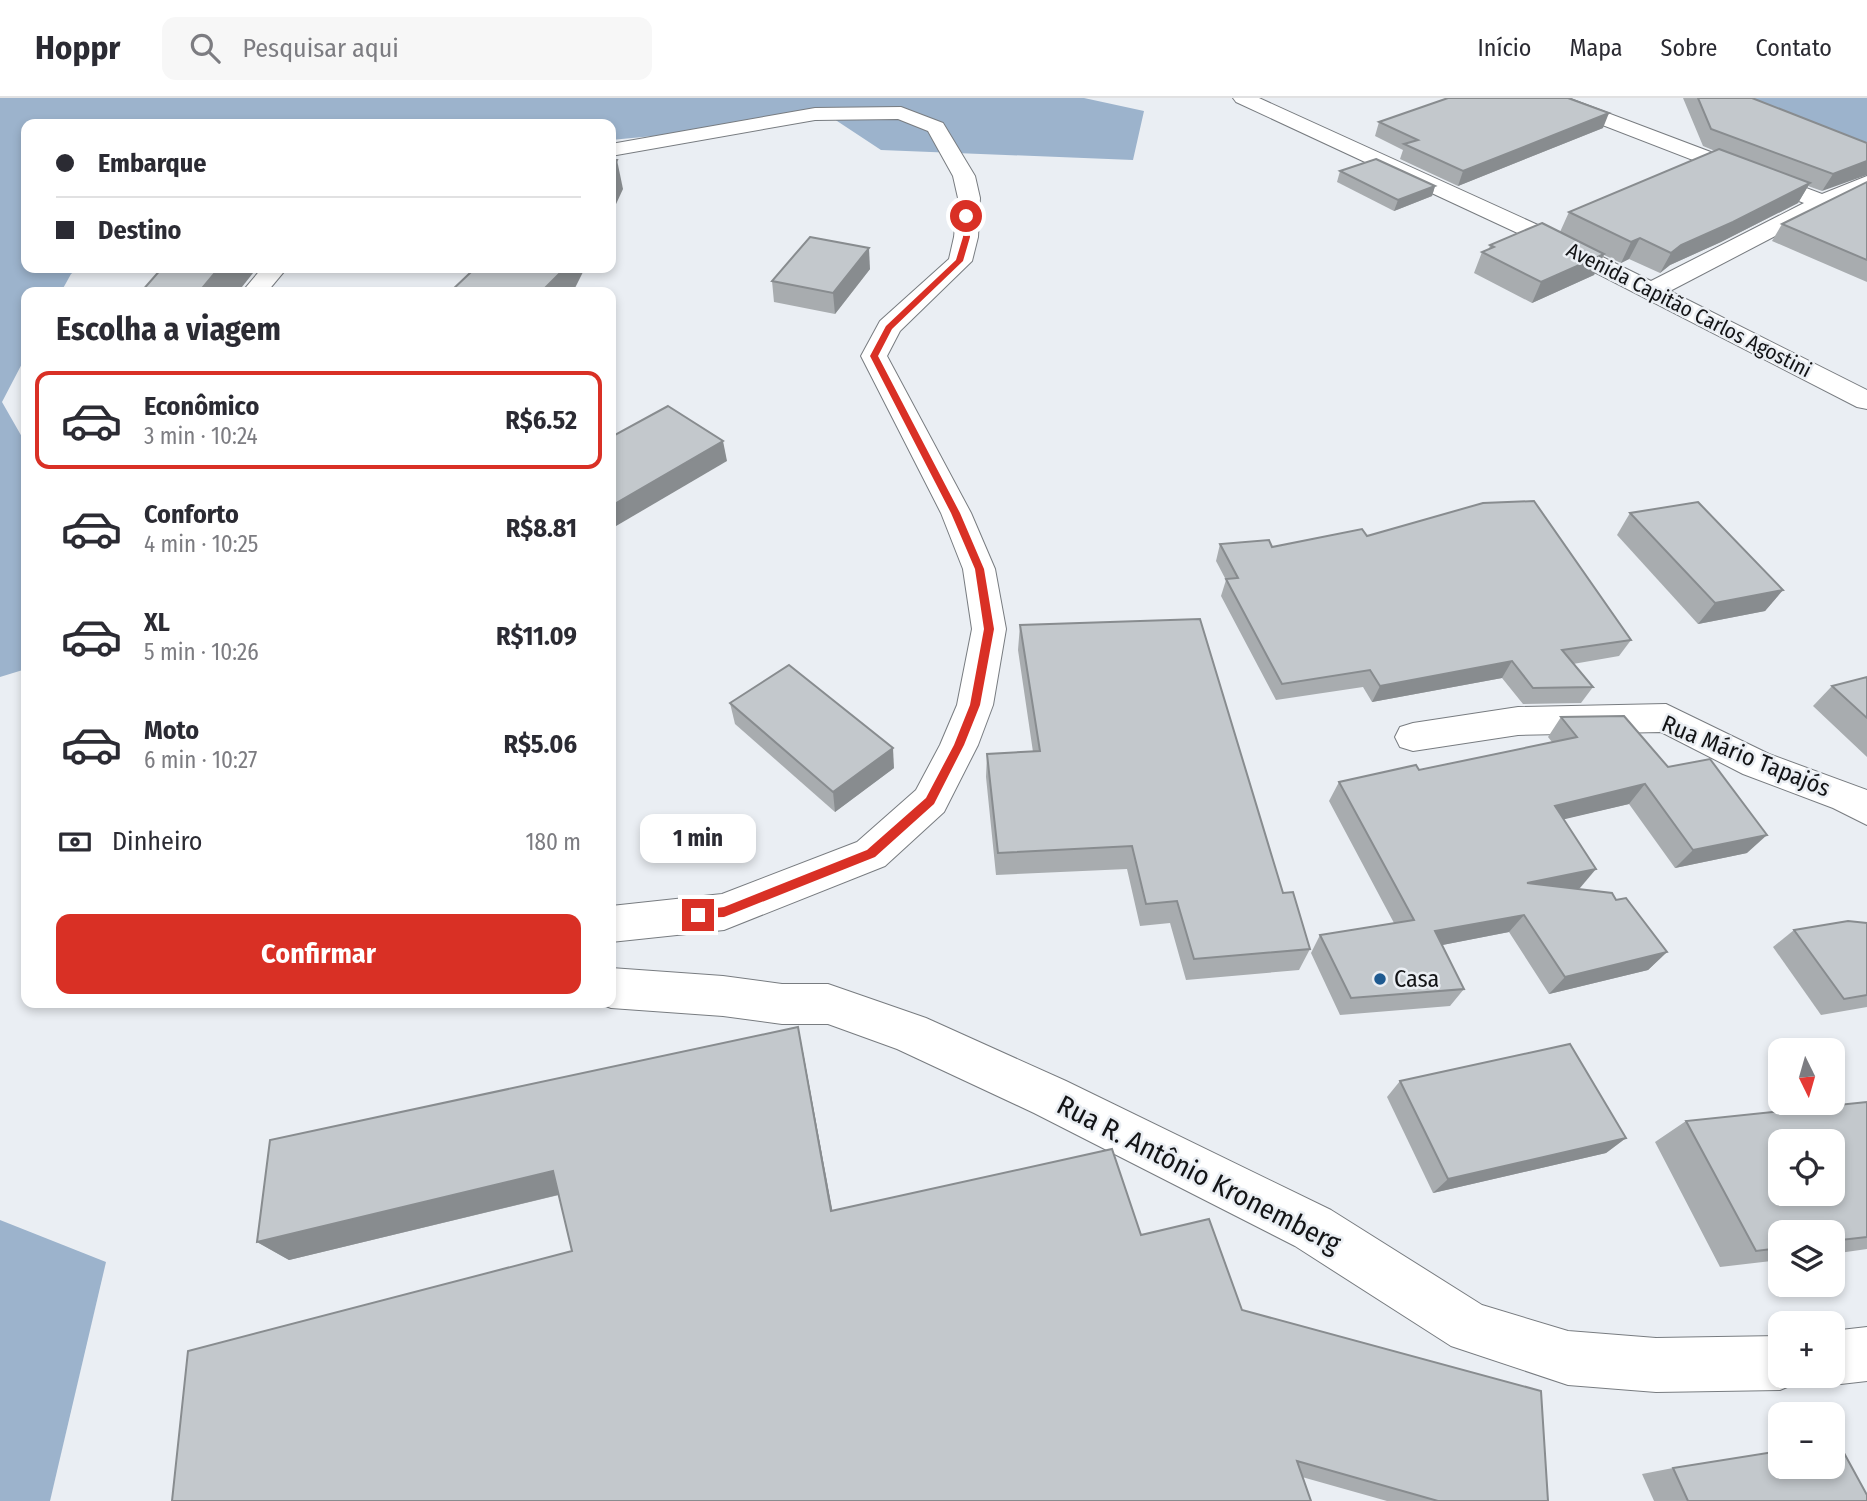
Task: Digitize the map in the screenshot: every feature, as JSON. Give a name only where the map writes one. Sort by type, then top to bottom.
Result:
[{"type":"street","name":"Avenida Capitão Carlos Agostini","points":[[1243,98],[1532,231],[1653,290],[1867,401]]},
{"type":"street","points":[[1550,98],[1823,202]]},
{"type":"street","points":[[616,149],[815,114],[901,113],[936,127],[964,176],[969,198],[966,237],[960,261],[888,327],[874,356],[965,535],[979,569],[989,629],[975,705],[959,745],[936,790],[930,801],[871,854],[724,912],[616,923]]},
{"type":"street","points":[[1653,290],[1823,202],[1867,183]]},
{"type":"street","points":[[258,287],[271,273]]},
{"type":"street","name":"Rua Mário Tapajós","points":[[1413,737],[1518,722],[1666,718],[1756,764],[1847,797],[1867,809]]},
{"type":"street","name":"Rua R. Antônio Kronemberg","points":[[616,988],[723,996],[782,1004],[828,1004],[910,1033],[1050,1097],[1313,1228],[1470,1327],[1568,1358],[1656,1365],[1768,1363]]},
{"type":"street","points":[[1845,1356],[1867,1354]]},
{"type":"shaded area","points":[[0,98],[1084,98],[1144,111],[1133,160],[881,150],[834,119],[616,140],[616,119],[21,119],[21,273],[72,273],[64,287],[21,287],[21,366],[2,402],[21,435],[21,671],[0,677]]},
{"type":"shaded area","points":[[1731,98],[1867,98],[1867,150]]},
{"type":"shaded area","points":[[0,1220],[106,1262],[50,1501],[0,1501]]},
{"type":"building","points":[[1448,98],[1568,98],[1609,113],[1463,171],[1404,144],[1418,140],[1379,122]]},
{"type":"building","points":[[1698,98],[1752,98],[1867,143],[1867,161],[1833,174],[1711,129]]},
{"type":"building","points":[[1719,149],[1810,183],[1681,245],[1671,253],[1640,238],[1631,242],[1569,212]]},
{"type":"building","points":[[1376,159],[1435,186],[1398,200],[1340,171]]},
{"type":"building","points":[[1867,182],[1867,260],[1782,224]]},
{"type":"building","points":[[1542,223],[1604,254],[1541,282],[1482,252],[1494,247],[1490,245]]},
{"type":"building","points":[[810,237],[869,248],[833,293],[772,281]]},
{"type":"building","points":[[158,273],[215,273],[203,287],[145,287]]},
{"type":"building","points":[[470,273],[560,273],[546,287],[455,287]]},
{"type":"building","points":[[668,406],[723,441],[616,503],[616,434]]},
{"type":"building","points":[[1534,501],[1631,640],[1562,650],[1593,687],[1533,688],[1512,661],[1380,686],[1370,670],[1282,684],[1226,579],[1238,578],[1220,544],[1269,540],[1272,547],[1362,529],[1367,536],[1483,503]]},
{"type":"building","points":[[1698,502],[1783,590],[1715,603],[1630,513]]},
{"type":"building","points":[[1200,619],[1283,893],[1293,892],[1310,949],[1194,959],[1177,901],[1146,904],[1132,846],[998,853],[987,754],[1040,751],[1020,625]]},
{"type":"building","points":[[789,665],[893,748],[833,792],[730,703]]},
{"type":"building","points":[[1867,677],[1867,718],[1832,686]]},
{"type":"building","points":[[1624,716],[1668,767],[1710,759],[1767,835],[1693,850],[1645,784],[1555,806],[1596,869],[1527,883],[1612,893],[1616,900],[1626,898],[1667,952],[1565,977],[1524,915],[1435,931],[1464,989],[1351,998],[1320,935],[1414,920],[1339,782],[1416,765],[1419,770],[1577,737],[1561,717]]},
{"type":"building","points":[[1848,921],[1867,923],[1867,995],[1844,999],[1794,930]]},
{"type":"building","points":[[798,1027],[831,1211],[1112,1149],[1141,1235],[1209,1219],[1242,1310],[1541,1391],[1548,1501],[1438,1501],[1297,1461],[1311,1501],[172,1501],[188,1351],[572,1251],[553,1171],[257,1242],[270,1140]]},
{"type":"building","points":[[1570,1044],[1626,1138],[1448,1179],[1400,1081]]},
{"type":"building","points":[[1867,1102],[1867,1237],[1845,1240],[1845,1220],[1768,1220],[1768,1250],[1756,1251],[1686,1121],[1768,1112],[1768,1115],[1845,1115],[1845,1104]]},
{"type":"building","points":[[1768,1453],[1768,1479],[1845,1479],[1845,1455],[1867,1495],[1867,1501],[1688,1501],[1673,1468]]},
{"type":"place","name":"Casa","points":[[1380,979]]},
{"type":"route","points":[[698,915],[724,912],[871,854],[930,801],[959,745],[975,705],[989,629],[979,569],[956,513],[874,356],[888,327],[960,261],[966,237],[966,216]]}]
